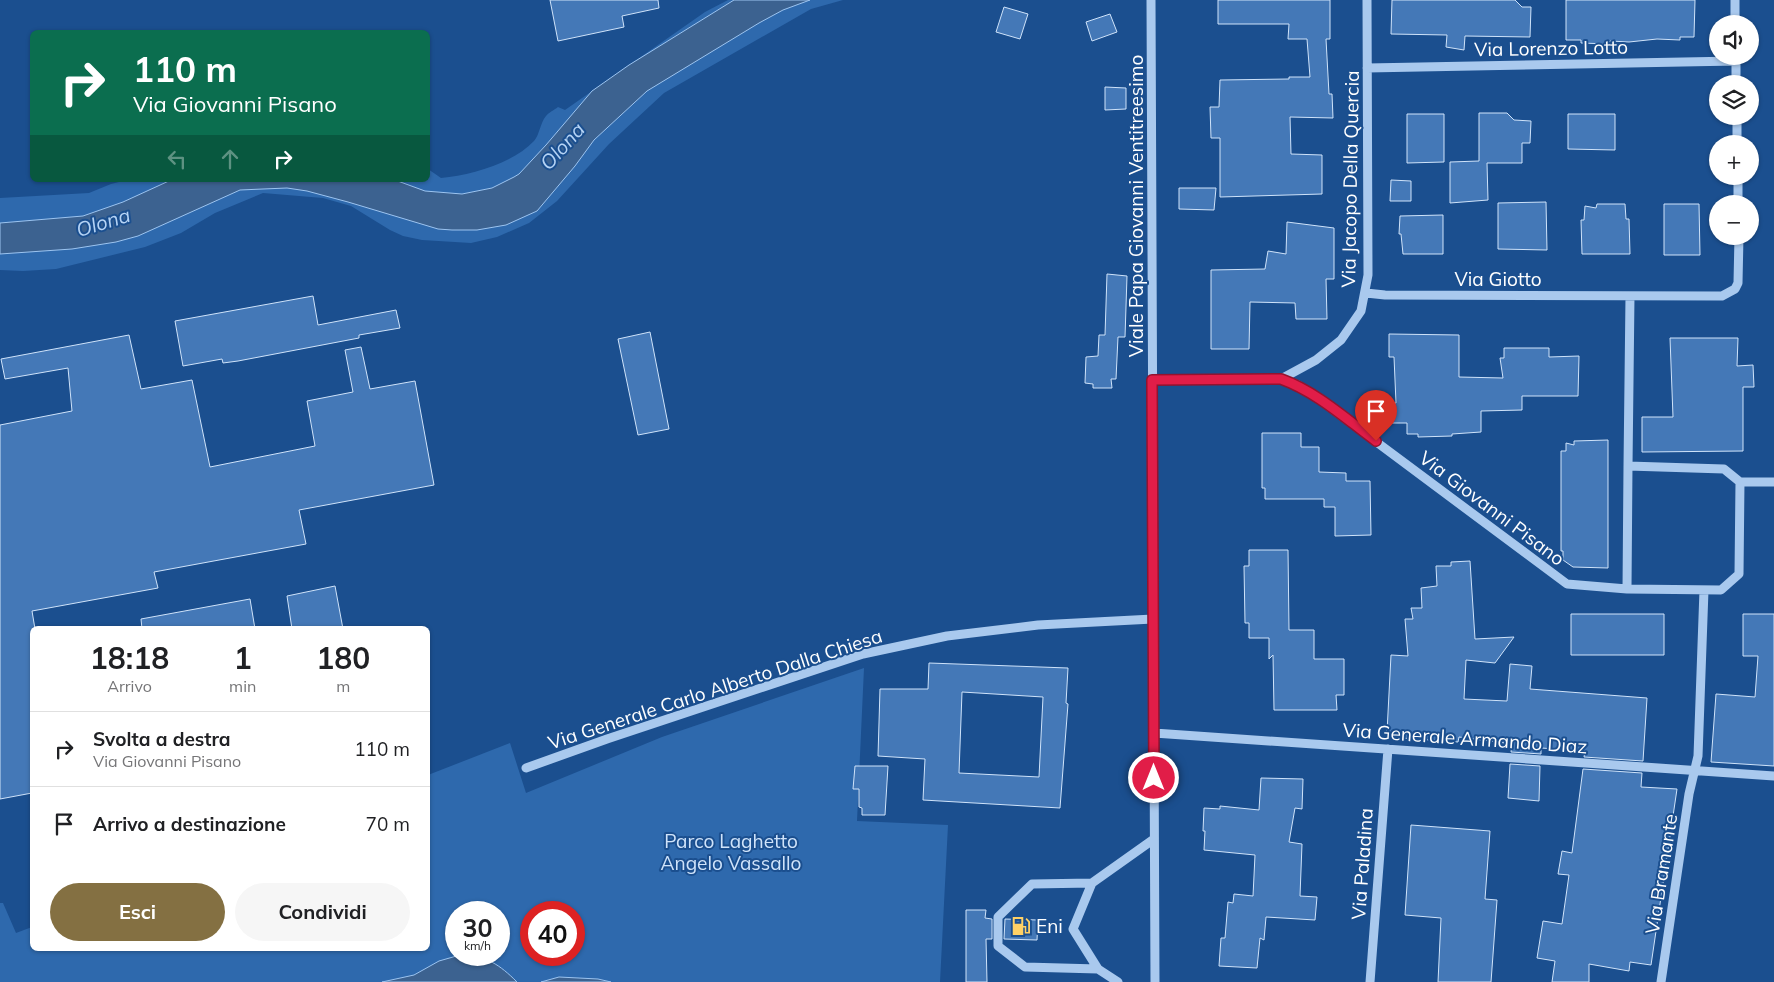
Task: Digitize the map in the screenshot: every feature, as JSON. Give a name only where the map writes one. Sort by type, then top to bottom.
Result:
[{"type":"street","name":"Viale Papa Giovanni Ventitreesimo","points":[[1151,0],[1155,982]]},
{"type":"street","name":"Via Jacopo Della Quercia","points":[[1281,379],[1316,360],[1341,340],[1362,311],[1368,275],[1367,0]]},
{"type":"street","points":[[1735,0],[1736,15]]},
{"type":"street","name":"Via Lorenzo Lotto","points":[[1367,68],[1709,59]]},
{"type":"street","name":"Via Giotto","points":[[1366,293],[1385,295],[1722,296],[1735,289],[1740,276],[1739,245]]},
{"type":"street","points":[[1627,589],[1630,296]]},
{"type":"street","name":"Via Giovanni Pisano","points":[[1152,380],[1281,379],[1298,385],[1567,584],[1627,589],[1721,590],[1738,574],[1740,482]]},
{"type":"street","points":[[1628,466],[1724,469],[1740,482],[1774,482]]},
{"type":"street","name":"Via Bramante","points":[[1660,982],[1689,794],[1698,756],[1704,590]]},
{"type":"street","name":"Via Generale Carlo Alberto Dalla Chiesa","points":[[526,768],[607,739],[863,654],[956,635],[1038,625],[1153,619]]},
{"type":"street","name":"Via Generale Armando Diaz","points":[[1154,733],[1774,776]]},
{"type":"street","name":"Via Paladina","points":[[1370,982],[1388,749]]},
{"type":"street","points":[[1118,982],[1098,969],[1073,929],[1092,883],[1154,839]]},
{"type":"street","points":[[1092,883],[1032,884],[998,917],[998,946],[1025,967],[1098,969]]},
{"type":"green space","points":[[728,0],[843,0],[811,9],[664,93],[609,144],[557,201],[529,223],[497,237],[471,243],[422,240],[403,236],[390,230],[351,206],[323,198],[263,193],[215,213],[181,233],[145,247],[56,269],[0,270],[0,198],[89,193],[119,182],[430,182],[430,170],[441,178],[490,167],[525,149],[538,135],[547,115],[558,107],[565,110],[705,12]]},
{"type":"green space","name":"Parco Laghetto Angelo Vassallo","points":[[864,668],[857,821],[948,825],[940,982],[0,982],[0,903],[3,903],[16,933],[30,928],[30,951],[430,951],[430,774],[510,743],[526,793],[662,737]]},
{"type":"water","name":"Olona","points":[[734,0],[810,0],[783,10],[759,23],[647,91],[594,140],[537,211],[506,225],[477,230],[438,229],[307,191],[287,188],[240,190],[138,236],[116,242],[72,249],[0,254],[0,223],[83,216],[123,202],[167,182],[400,182],[425,191],[462,194],[492,188],[519,174],[592,91],[629,65]]},
{"type":"water","points":[[445,959],[445,966],[498,966],[517,982],[382,982],[414,975]]},
{"type":"water","points":[[559,977],[598,979],[611,982],[541,982]]},
{"type":"building","points":[[550,0],[658,0],[659,8],[622,16],[624,27],[558,41]]},
{"type":"building","points":[[1218,0],[1330,0],[1330,39],[1326,39],[1329,94],[1332,94],[1333,118],[1290,117],[1291,154],[1322,155],[1322,194],[1220,197],[1220,138],[1211,138],[1210,107],[1219,107],[1220,80],[1310,77],[1307,39],[1288,39],[1289,24],[1218,24]]},
{"type":"building","points":[[1392,0],[1515,0],[1522,7],[1531,7],[1530,37],[1465,36],[1464,50],[1446,47],[1447,35],[1391,34]]},
{"type":"building","points":[[1566,0],[1695,0],[1694,37],[1680,37],[1680,40],[1610,41],[1609,44],[1581,43],[1581,40],[1566,40]]},
{"type":"building","points":[[1004,7],[1028,14],[1020,39],[996,32]]},
{"type":"building","points":[[1110,14],[1117,32],[1092,41],[1086,22]]},
{"type":"building","points":[[1105,87],[1126,88],[1126,109],[1105,110]]},
{"type":"building","points":[[1479,113],[1507,113],[1514,120],[1531,121],[1530,143],[1522,143],[1522,163],[1487,163],[1488,200],[1450,203],[1450,162],[1479,161]]},
{"type":"building","points":[[1407,114],[1444,114],[1444,162],[1407,163]]},
{"type":"building","points":[[1568,114],[1615,114],[1615,150],[1568,149]]},
{"type":"building","points":[[1391,180],[1411,181],[1411,201],[1390,201]]},
{"type":"building","points":[[1179,188],[1216,188],[1214,210],[1179,209]]},
{"type":"building","points":[[1546,202],[1547,250],[1498,249],[1498,203]]},
{"type":"building","points":[[1597,204],[1625,204],[1626,219],[1629,219],[1630,254],[1582,254],[1581,220],[1584,220],[1585,206],[1596,208]]},
{"type":"building","points":[[1664,204],[1699,204],[1700,255],[1664,255]]},
{"type":"building","points":[[1443,215],[1443,254],[1403,254],[1401,234],[1399,234],[1400,216]]},
{"type":"building","points":[[1287,222],[1334,228],[1334,279],[1326,279],[1327,319],[1296,319],[1295,303],[1250,302],[1249,349],[1211,349],[1211,270],[1265,269],[1268,251],[1286,254]]},
{"type":"building","points":[[1107,274],[1127,276],[1125,337],[1118,337],[1116,379],[1111,379],[1112,388],[1093,388],[1093,384],[1085,383],[1086,357],[1098,356],[1099,335],[1105,335]]},
{"type":"building","points":[[313,296],[318,325],[396,310],[400,328],[359,335],[359,338],[238,361],[223,363],[222,359],[183,366],[175,321]]},
{"type":"building","points":[[650,332],[669,429],[638,435],[618,339]]},
{"type":"building","points":[[1389,334],[1459,335],[1459,377],[1503,378],[1500,358],[1504,358],[1504,348],[1549,348],[1549,357],[1579,356],[1578,396],[1522,396],[1522,410],[1481,411],[1481,432],[1452,434],[1452,436],[1418,437],[1418,434],[1407,434],[1407,423],[1392,423],[1391,403],[1396,403],[1394,357],[1389,357]]},
{"type":"building","points":[[129,335],[141,389],[192,380],[210,467],[315,446],[307,401],[353,392],[345,350],[361,347],[370,389],[415,381],[434,485],[299,510],[306,544],[154,572],[158,588],[32,611],[34,626],[30,626],[30,793],[0,799],[0,425],[72,411],[68,368],[5,379],[1,359]]},
{"type":"building","points":[[1670,338],[1738,338],[1737,366],[1753,365],[1754,387],[1743,387],[1743,451],[1642,452],[1642,417],[1673,417]]},
{"type":"building","points":[[1262,433],[1301,433],[1301,447],[1319,447],[1319,472],[1346,473],[1346,481],[1370,481],[1371,535],[1335,536],[1335,507],[1324,507],[1324,499],[1265,499],[1265,488],[1262,488]]},
{"type":"building","points":[[1608,440],[1608,568],[1573,567],[1563,560],[1563,551],[1561,551],[1561,451],[1566,451],[1566,443],[1574,445],[1574,441]]},
{"type":"building","points":[[1249,550],[1288,550],[1289,630],[1314,630],[1314,659],[1344,659],[1344,695],[1336,695],[1337,710],[1274,710],[1273,655],[1269,659],[1269,638],[1249,638],[1249,623],[1245,623],[1244,566],[1249,566]]},
{"type":"building","points":[[1470,561],[1475,639],[1514,637],[1495,663],[1466,660],[1464,699],[1507,701],[1510,664],[1532,666],[1530,689],[1647,698],[1643,761],[1584,757],[1585,751],[1541,748],[1541,754],[1511,752],[1512,745],[1505,743],[1459,737],[1458,742],[1402,738],[1403,733],[1387,732],[1391,655],[1408,656],[1405,619],[1413,619],[1411,608],[1422,608],[1421,588],[1437,586],[1436,566],[1451,566],[1451,562]]},
{"type":"building","points":[[335,586],[342,626],[292,626],[287,596]]},
{"type":"building","points":[[250,599],[254,626],[142,626],[141,619]]},
{"type":"building","points":[[1571,614],[1664,614],[1664,655],[1571,655]]},
{"type":"building","points":[[1743,614],[1774,614],[1774,766],[1711,762],[1716,694],[1755,697],[1758,656],[1743,656]]},
{"type":"building","points":[[929,663],[1068,668],[1066,703],[1068,704],[1060,808],[923,800],[925,759],[878,756],[880,689],[928,689]],"holes":[[[962,692],[1043,697],[1039,777],[959,773]]]},
{"type":"building","points":[[1510,764],[1540,766],[1539,801],[1508,798]]},
{"type":"building","points":[[855,766],[888,766],[885,815],[862,815],[862,808],[859,807],[859,789],[853,789]]},
{"type":"building","points":[[1583,769],[1642,773],[1641,787],[1677,789],[1651,965],[1630,962],[1629,971],[1589,964],[1589,982],[1552,982],[1555,961],[1537,958],[1543,921],[1562,924],[1569,875],[1558,874],[1562,851],[1572,853]]},
{"type":"building","points":[[1261,778],[1303,779],[1302,809],[1295,808],[1289,842],[1302,844],[1300,896],[1317,897],[1315,920],[1266,917],[1264,940],[1260,938],[1257,968],[1219,966],[1221,938],[1225,938],[1228,902],[1233,903],[1234,894],[1253,896],[1255,855],[1204,850],[1204,808],[1220,809],[1220,806],[1259,810]]},
{"type":"building","points":[[1411,825],[1490,831],[1485,899],[1497,900],[1491,982],[1438,982],[1441,918],[1405,915]]},
{"type":"building","points":[[966,910],[986,910],[985,918],[992,919],[992,939],[986,939],[987,982],[966,982]]},
{"type":"building","points":[[1005,919],[1038,920],[1037,940],[1004,939]]},
{"type":"place","name":"Eni","points":[[1021,926]]},
{"type":"route","points":[[1154,778],[1152,380],[1281,379],[1298,385],[1312,394],[1376,441]]}]
